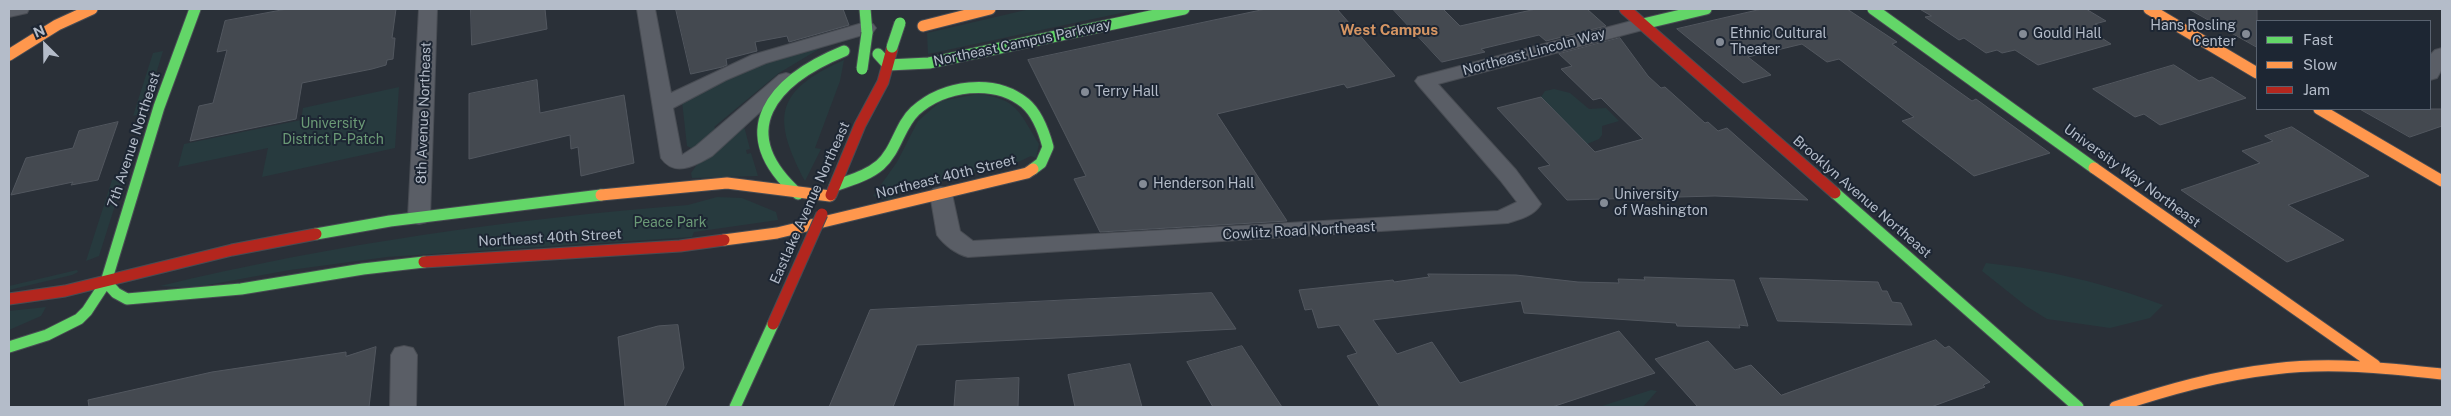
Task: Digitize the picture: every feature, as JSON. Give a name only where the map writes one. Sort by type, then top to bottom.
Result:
[{"type":"main road","points":[[9,55],[57,25],[92,9]]},
{"type":"main road","name":"7th Avenue Northeast","points":[[106,282],[159,106],[195,9]]},
{"type":"main road","name":"Eastlake Avenue Northeast","points":[[734,407],[856,138],[865,126],[883,82],[904,9]]},
{"type":"main road","points":[[923,26],[990,9]]},
{"type":"main road","name":"Northeast Campus Parkway","points":[[888,65],[923,64],[1184,9]]},
{"type":"main road","name":"Brooklyn Avenue Northeast","points":[[1626,9],[2078,407]]},
{"type":"main road","points":[[1643,24],[1706,9]]},
{"type":"main road","name":"University Way Northeast","points":[[1873,9],[2149,207],[2375,365]]},
{"type":"main road","points":[[2149,9],[2256,71]]},
{"type":"main road","points":[[866,23],[876,43],[879,58],[888,65]]},
{"type":"main road","points":[[861,82],[866,23]]},
{"type":"main road","points":[[798,194],[783,182],[772,168],[764,151],[762,130],[770,109],[780,96],[818,61],[844,51]]},
{"type":"main road","points":[[932,76],[981,52]]},
{"type":"main road","name":"Northeast 40th Street","points":[[106,282],[116,293],[127,299],[241,289],[362,269],[450,259],[708,243],[777,233],[1027,173],[1041,163],[1048,146],[1031,110],[1025,103],[1008,93],[972,88],[946,93],[923,104],[908,119],[888,159],[866,174],[833,191]]},
{"type":"main road","points":[[861,99],[865,126]]},
{"type":"main road","points":[[2321,110],[2442,181]]},
{"type":"main road","points":[[9,299],[65,291],[106,282],[161,266],[232,250],[312,234],[419,217],[668,187],[738,183],[798,194],[833,191]]},
{"type":"main road","points":[[9,347],[47,335],[79,319],[87,311],[106,282]]},
{"type":"main road","points":[[2115,407],[2181,383],[2254,368],[2336,363],[2375,365],[2442,374]]},
{"type":"street","points":[[9,11],[20,9]]},
{"type":"street","name":"8th Avenue Northeast","points":[[419,217],[428,9]]},
{"type":"street","points":[[646,9],[672,158],[680,163]]},
{"type":"street","points":[[663,104],[719,76],[760,59],[866,23]]},
{"type":"street","name":"Northeast Lincoln Way","points":[[1425,80],[1643,24]]},
{"type":"street","points":[[2431,72],[2437,59],[2442,54]]},
{"type":"street","points":[[668,187],[680,163],[704,151],[784,80],[818,61]]},
{"type":"street","name":"Cowlitz Road Northeast","points":[[940,194],[949,235],[968,249],[1487,221],[1518,212],[1530,204],[1513,180],[1425,80]]},
{"type":"street","points":[[403,407],[404,355]]},
{"type":"green space","points":[[1030,9],[1140,9],[928,54],[927,33]]},
{"type":"green space","points":[[829,43],[779,73],[714,127],[716,129],[696,147],[691,148],[687,146],[682,101],[764,62]]},
{"type":"green space","points":[[163,51],[144,113],[133,116],[153,53]]},
{"type":"green space","points":[[844,60],[840,81],[815,148],[821,149],[805,181],[787,140],[784,123],[786,109],[792,95],[804,83]]},
{"type":"green space","name":"University District P-Patch","points":[[399,87],[395,148],[262,177],[268,148],[178,167],[184,144],[301,120],[303,108]]},
{"type":"green space","points":[[1554,89],[1570,93],[1589,109],[1606,108],[1619,121],[1602,126],[1602,135],[1599,139],[1587,144],[1541,97],[1545,91]]},
{"type":"green space","points":[[978,94],[1002,99],[1016,109],[1039,144],[1036,158],[1031,156],[1016,163],[910,189],[889,200],[873,196],[897,162],[918,121],[941,101]]},
{"type":"green space","points":[[744,126],[750,149],[746,150],[747,154],[751,153],[758,176],[692,178],[691,173],[698,163]]},
{"type":"green space","points":[[124,177],[99,256],[86,261],[112,180]]},
{"type":"green space","name":"Peace Park","points":[[717,197],[742,198],[776,212],[778,220],[694,232],[692,237],[387,257],[290,270],[191,288],[160,286],[291,258],[422,235],[555,218],[688,205]]},
{"type":"green space","points":[[1986,263],[2032,269],[2076,278],[2163,305],[2150,318],[2110,328],[2047,319],[2026,306],[1982,271]]},
{"type":"green space","points":[[77,270],[78,272],[72,275],[9,290],[9,286]]},
{"type":"green space","points":[[46,307],[41,316],[9,330],[9,311]]},
{"type":"green space","points":[[1651,390],[1657,391],[1643,407],[1599,407]]},
{"type":"building","points":[[287,9],[396,9],[392,38],[395,38],[393,59],[387,60],[386,65],[372,69],[302,83],[296,119],[190,141],[199,106],[213,103],[227,50],[217,52],[225,21]]},
{"type":"building","points":[[471,9],[545,9],[547,29],[472,45]]},
{"type":"building","points":[[676,9],[843,9],[849,25],[789,42],[787,36],[755,42],[757,51],[726,59],[727,65],[722,67],[691,74]]},
{"type":"building","points":[[1266,9],[1337,9],[1395,76],[1347,88],[1344,84],[1217,114],[1287,221],[1100,232],[1074,179],[1086,176],[1028,60]]},
{"type":"building","points":[[1393,9],[1443,9],[1460,26],[1536,9],[1587,9],[1606,26],[1546,41],[1539,35],[1481,49],[1485,52],[1442,62]]},
{"type":"building","points":[[1762,9],[1847,9],[1897,42],[1892,44],[1972,101],[1976,99],[2050,153],[1974,176],[1902,121],[1914,117],[1839,59],[1827,62],[1802,44],[1748,57],[1771,75],[1743,83],[1677,29]]},
{"type":"building","name":"Gould Hall","points":[[1920,9],[2086,9],[2106,21],[2095,24],[2099,26],[2089,30],[2111,44],[2038,65],[2015,50],[2002,53],[1997,50],[1986,53],[1964,38],[1959,40],[1925,17],[1931,16]]},
{"type":"building","name":"Hans Rosling Center","points":[[2189,9],[2257,9],[2256,46]]},
{"type":"building","points":[[1620,38],[1648,76],[1661,88],[1665,87],[1705,123],[1708,122],[1718,131],[1727,128],[1808,200],[1715,196],[1567,200],[1538,168],[1550,165],[1497,108],[1541,97],[1595,152],[1643,139],[1601,98],[1593,100],[1561,69],[1572,66],[1559,54]]},
{"type":"building","points":[[2174,65],[2199,81],[2212,77],[2246,98],[2160,125],[2144,114],[2135,117],[2093,89]]},
{"type":"building","points":[[537,80],[540,113],[624,95],[634,163],[581,176],[578,147],[571,149],[570,135],[469,159],[469,94]]},
{"type":"building","points":[[2442,109],[2442,126],[2410,137],[2362,110]]},
{"type":"building","points":[[118,122],[98,180],[71,185],[73,182],[11,195],[26,158],[73,148],[79,131]]},
{"type":"building","points":[[2292,127],[2369,176],[2288,205],[2344,240],[2287,262],[2181,190],[2260,163],[2242,151],[2273,141],[2265,136]]},
{"type":"building","points":[[1428,274],[1516,275],[1578,282],[1619,283],[1618,279],[1645,280],[1644,277],[1734,280],[1748,326],[1739,325],[1740,328],[1677,326],[1676,323],[1524,313],[1521,301],[1373,320],[1397,354],[1432,342],[1460,383],[1619,331],[1655,373],[1552,407],[1380,407],[1347,356],[1357,353],[1339,325],[1318,328],[1312,309],[1305,310],[1299,290],[1393,280],[1394,282],[1429,277]]},
{"type":"building","points":[[1760,278],[1878,282],[1882,291],[1887,291],[1892,302],[1901,303],[1912,325],[1778,321]]},
{"type":"building","points":[[1212,293],[1236,329],[917,345],[893,407],[829,407],[870,310]]},
{"type":"building","points":[[678,325],[684,368],[665,407],[625,407],[618,337],[658,326]]},
{"type":"building","points":[[1936,340],[1945,348],[1949,346],[1990,382],[1983,385],[1985,387],[1931,407],[1698,407],[1655,359],[1708,341],[1735,370],[1751,365],[1781,395]]},
{"type":"building","points":[[1242,346],[1282,407],[1213,407],[1187,362]]},
{"type":"building","points":[[376,347],[369,407],[89,407],[88,400],[212,372],[346,352],[346,356]]},
{"type":"building","points":[[1130,364],[1142,407],[1075,407],[1068,375]]},
{"type":"building","points":[[1019,378],[1018,407],[954,407],[956,381]]},
{"type":"traffic: fast","points":[[9,347],[47,335],[79,319],[87,311],[106,282],[159,107],[195,9]]},
{"type":"traffic: fast","points":[[865,9],[867,33]]},
{"type":"traffic: fast","points":[[878,54],[888,65],[929,63],[1184,9]]},
{"type":"traffic: fast","points":[[1643,24],[1706,9]]},
{"type":"traffic: fast","points":[[1873,9],[2094,168]]},
{"type":"traffic: fast","points":[[892,47],[900,23]]},
{"type":"traffic: fast","points":[[862,69],[867,33]]},
{"type":"traffic: fast","points":[[798,194],[780,177],[770,164],[762,141],[762,126],[767,111],[776,97],[788,85],[816,64],[844,51]]},
{"type":"traffic: fast","points":[[835,186],[864,175],[880,165],[891,153],[910,117],[926,102],[954,90],[969,88],[999,90],[1013,95],[1034,112],[1048,147],[1041,163],[1033,169]]},
{"type":"traffic: fast","points":[[1835,193],[2078,407]]},
{"type":"traffic: fast","points":[[316,234],[390,221],[601,195]]},
{"type":"traffic: fast","points":[[106,282],[116,293],[127,299],[241,289],[363,269],[424,262]]},
{"type":"traffic: fast","points":[[735,407],[773,324]]},
{"type":"traffic: slow","points":[[9,55],[57,25],[92,9]]},
{"type":"traffic: slow","points":[[923,26],[990,9]]},
{"type":"traffic: slow","points":[[2149,9],[2256,72]]},
{"type":"traffic: slow","points":[[2321,110],[2442,181]]},
{"type":"traffic: slow","points":[[2094,168],[2375,365]]},
{"type":"traffic: slow","points":[[724,240],[777,233],[1027,173],[1033,169]]},
{"type":"traffic: slow","points":[[601,195],[727,183],[830,196]]},
{"type":"traffic: slow","points":[[2115,407],[2198,382],[2276,368],[2355,366],[2442,374]]},
{"type":"traffic: jam","points":[[1625,9],[1835,193]]},
{"type":"traffic: jam","points":[[831,195],[860,125],[883,82],[892,49]]},
{"type":"traffic: jam","points":[[773,324],[822,214]]},
{"type":"traffic: jam","points":[[9,299],[65,291],[232,250],[316,234]]},
{"type":"traffic: jam","points":[[424,262],[680,246],[724,240]]},
{"type":"place","name":"Gould Hall","points":[[2023,34]]},
{"type":"place","name":"Hans Rosling Center","points":[[2246,34]]},
{"type":"place","name":"Ethnic Cultural Theater","points":[[1720,42]]},
{"type":"place","name":"Terry Hall","points":[[1085,92]]},
{"type":"place","name":"Henderson Hall","points":[[1143,184]]},
{"type":"place","name":"University of Washington","points":[[1604,203]]},
{"type":"district","name":"West Campus","points":[[1389,30]]}]
